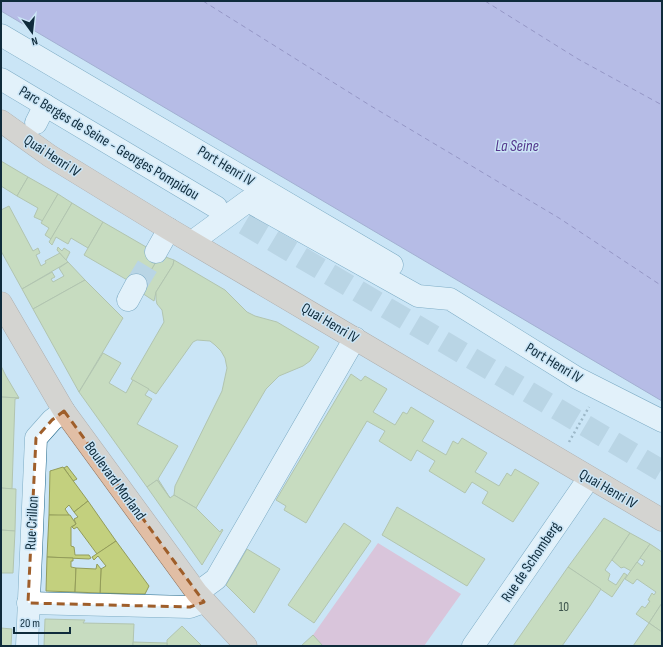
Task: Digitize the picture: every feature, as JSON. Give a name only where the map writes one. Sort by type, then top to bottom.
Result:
[{"type":"main road","name":"Quai Henri IV","points":[[1,121],[50,156],[192,242],[662,520]]},
{"type":"main road","name":"Boulevard Morland","points":[[1,303],[64,412],[200,597],[246,646]]},
{"type":"street","name":"Port Henri IV","points":[[1,35],[450,299],[577,378],[662,421]]},
{"type":"street","name":"Parc Berges de Seine - Georges Pompidou","points":[[1,79],[41,114],[216,207]]},
{"type":"street","name":"Port Henri IV","points":[[192,242],[248,201],[418,296],[450,299]]},
{"type":"street","points":[[156,252],[169,228]]},
{"type":"street","points":[[28,603],[190,607],[216,578],[355,338]]},
{"type":"street","name":"Rue Crillon","points":[[27,646],[36,438],[52,420],[64,412]]},
{"type":"street","name":"Rue de Schomberg","points":[[473,646],[589,478]]},
{"type":"path","points":[[567,448],[589,407],[592,409]]},
{"type":"highlighted area","points":[[64,411],[204,602],[190,607],[28,603],[36,438],[52,420]]},
{"type":"shaded area","points":[[378,543],[461,594],[424,646],[323,646],[313,635]]},
{"type":"water","name":"La Seine","points":[[1,1],[662,1],[662,401],[1,11]]},
{"type":"building","points":[[1,161],[28,177],[17,196],[1,186]]},
{"type":"building","points":[[28,177],[58,194],[43,221],[34,217],[38,208],[17,196]]},
{"type":"building","points":[[58,194],[72,203],[51,239],[45,235],[49,228],[41,223]]},
{"type":"building","points":[[72,203],[103,222],[88,248],[71,238],[68,244],[56,237],[52,245],[49,242]]},
{"type":"building","points":[[9,206],[33,251],[38,248],[40,253],[36,255],[41,266],[46,263],[45,261],[60,253],[68,262],[22,289],[1,251],[1,210]]},
{"type":"building","points":[[103,222],[160,255],[141,288],[84,255]]},
{"type":"building","points":[[58,247],[62,251],[64,248],[70,252],[66,260],[57,250]]},
{"type":"building","points":[[160,255],[174,260],[173,265],[156,292],[154,301],[139,291]]},
{"type":"building","points":[[174,260],[225,290],[247,312],[255,316],[277,322],[319,347],[310,361],[303,366],[279,376],[266,389],[196,508],[174,495],[175,486],[222,391],[227,368],[225,358],[221,351],[210,341],[197,340],[193,342],[156,394],[131,379],[164,322],[162,310],[157,304],[156,292],[173,265]]},
{"type":"building","points":[[68,262],[85,280],[33,309],[22,289],[52,272],[55,277],[51,279],[53,282],[64,276],[59,268]]},
{"type":"building","points":[[85,280],[123,318],[79,392],[33,309]]},
{"type":"building","points":[[103,353],[121,363],[109,383],[126,393],[133,380],[149,389],[145,395],[152,399],[137,424],[178,446],[158,479],[170,498],[157,480],[147,487],[79,392]]},
{"type":"building","points":[[1,366],[6,376],[19,398],[1,397]]},
{"type":"building","points":[[351,374],[361,381],[365,376],[387,389],[373,412],[395,425],[403,412],[407,414],[411,407],[434,421],[422,441],[446,455],[453,441],[458,444],[462,438],[487,453],[475,472],[499,486],[507,473],[511,476],[515,469],[539,483],[513,522],[482,503],[488,492],[472,482],[465,493],[429,471],[435,461],[417,450],[411,461],[379,441],[385,431],[367,421],[306,523],[284,510],[286,506],[276,500]]},
{"type":"building","points":[[1,397],[19,398],[15,399],[12,489],[1,488]]},
{"type":"building","points":[[67,466],[77,479],[73,481],[64,468]]},
{"type":"building","points":[[63,467],[88,501],[74,512],[69,505],[65,509],[69,515],[68,516],[49,515],[50,471]]},
{"type":"building","points":[[157,480],[170,498],[174,495],[196,508],[220,532],[222,529],[223,530],[202,565],[147,487]]},
{"type":"building","points":[[1,488],[16,489],[15,531],[1,530]]},
{"type":"building","points":[[88,501],[116,541],[97,554],[77,527],[74,529],[72,527],[76,524],[74,519],[78,517],[74,512]]},
{"type":"building","points":[[397,507],[485,559],[467,586],[382,535]]},
{"type":"building","points":[[49,515],[70,515],[76,524],[71,527],[71,546],[74,547],[75,555],[89,555],[91,558],[47,557]]},
{"type":"building","points":[[604,518],[630,533],[605,570],[610,574],[608,580],[616,585],[624,573],[627,575],[612,597],[568,567]]},
{"type":"building","points":[[344,523],[371,541],[314,623],[288,605]]},
{"type":"building","points":[[1,530],[15,531],[13,573],[1,573]]},
{"type":"building","points":[[630,533],[650,544],[631,571],[624,567],[621,568],[612,560]]},
{"type":"building","points":[[116,541],[149,586],[145,594],[100,593],[101,569],[106,566],[98,556],[94,560],[92,557]]},
{"type":"building","points":[[650,544],[662,552],[662,603],[649,623],[636,614],[642,606],[645,608],[650,601],[648,600],[652,593],[654,595],[656,592],[637,579],[633,584],[625,579],[637,562],[642,566],[645,561],[640,558]]},
{"type":"building","points":[[247,549],[280,569],[254,613],[226,585]]},
{"type":"building","points":[[47,557],[73,558],[73,561],[71,561],[71,567],[76,568],[75,592],[46,591]]},
{"type":"building","points":[[97,564],[101,569],[100,593],[75,592],[76,568],[96,569]]},
{"type":"building","points":[[568,567],[601,589],[590,606],[562,646],[513,646]]},
{"type":"building","points":[[662,603],[662,632],[649,623]]},
{"type":"building","points":[[45,619],[85,620],[83,623],[134,624],[133,646],[44,646]]},
{"type":"building","points":[[649,623],[662,632],[662,646],[633,646]]},
{"type":"building","points":[[182,626],[202,646],[167,646],[167,640]]},
{"type":"building","points":[[1,628],[12,629],[11,646],[1,646]]},
{"type":"building","points":[[313,635],[323,646],[301,646]]},
{"type":"building","points":[[133,642],[167,643],[167,646],[133,646]]},
{"type":"ferry route","points":[[203,1],[371,106],[559,218],[662,286]]},
{"type":"ferry route","points":[[485,1],[578,59],[662,105]]},
{"type":"tunnel","points":[[216,207],[662,471]]},
{"type":"tunnel","points":[[136,285],[156,252]]}]
